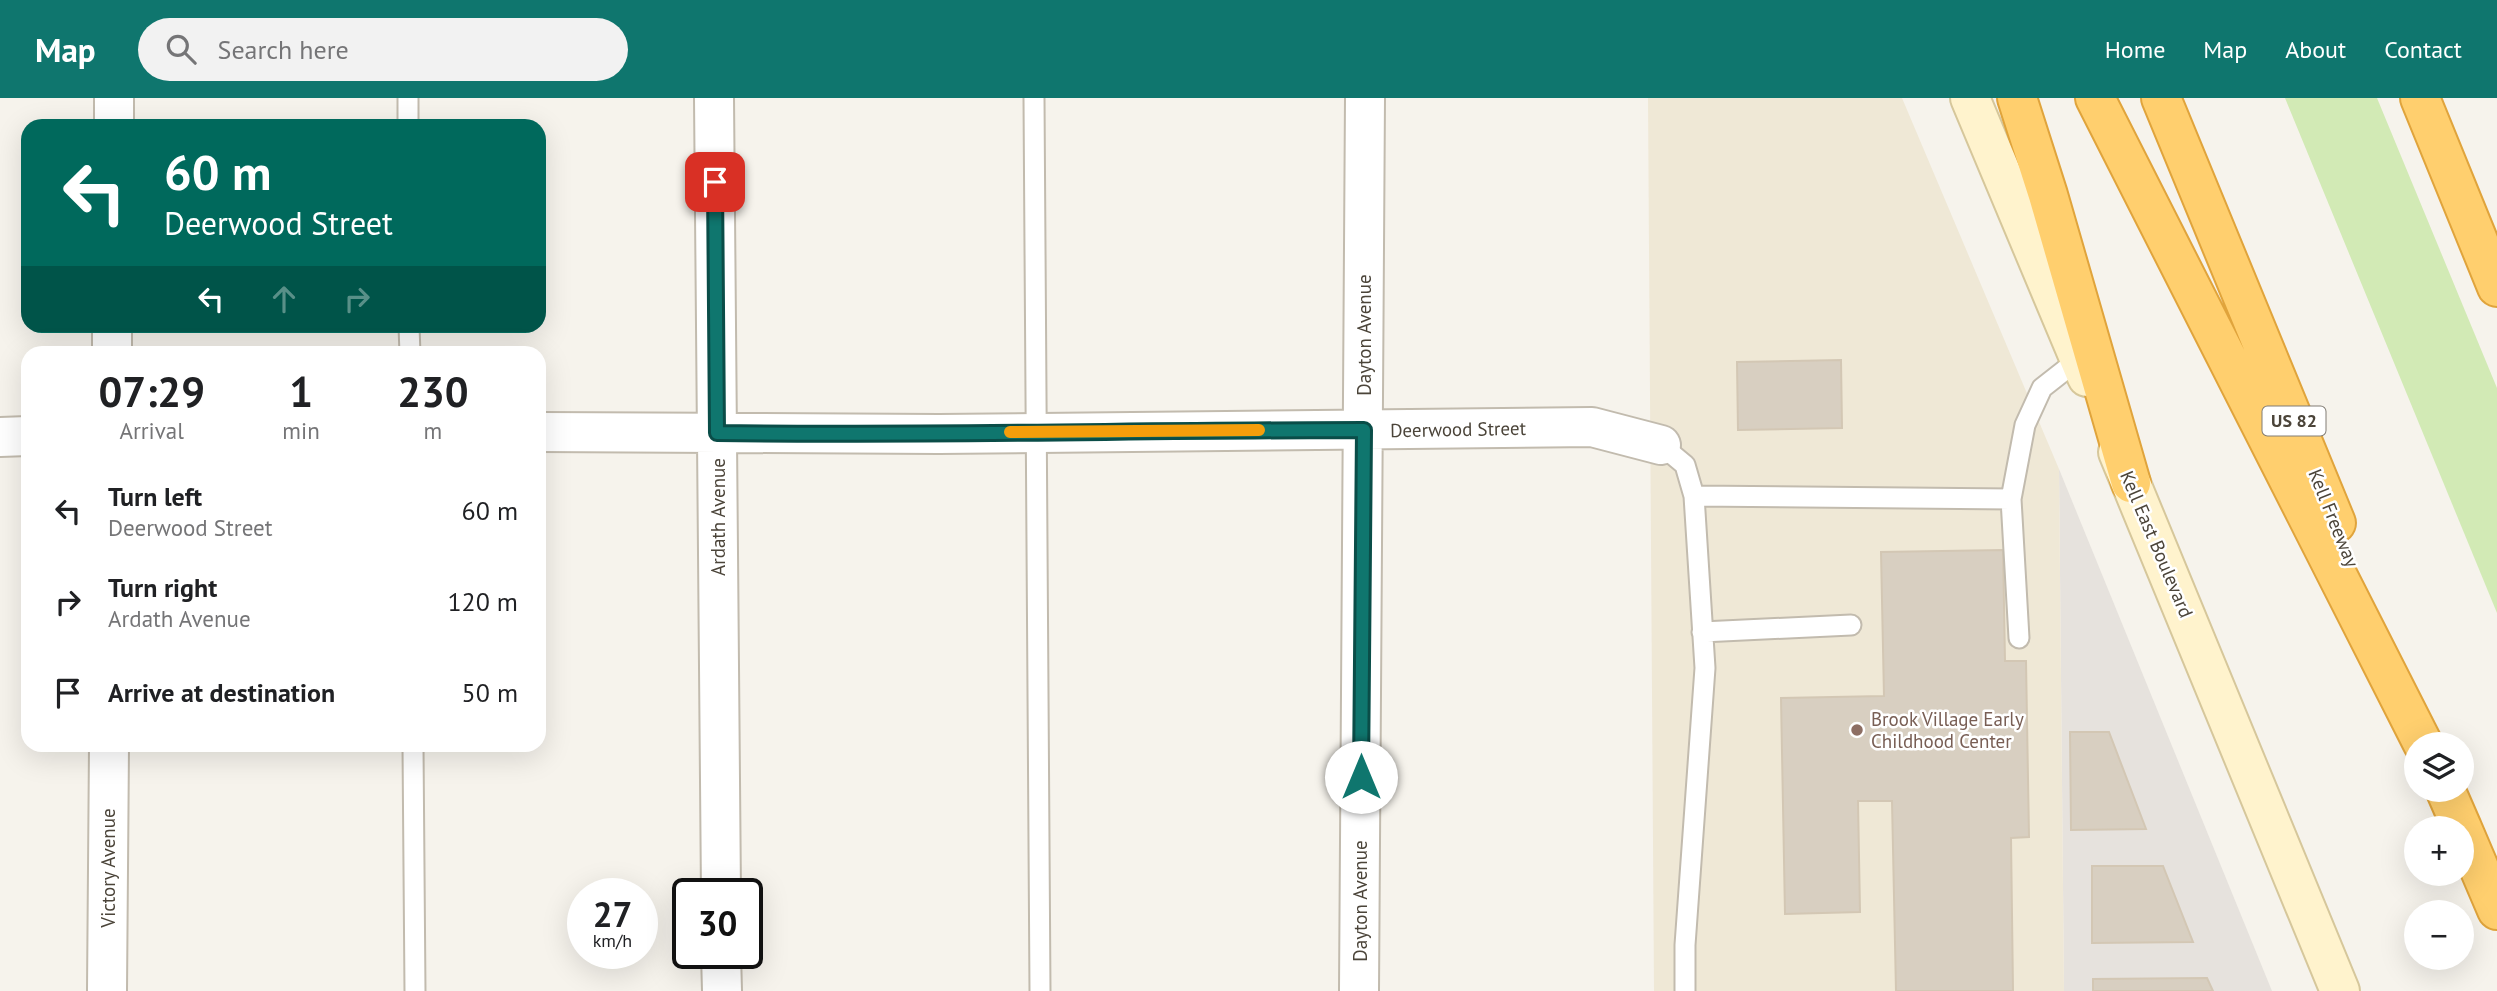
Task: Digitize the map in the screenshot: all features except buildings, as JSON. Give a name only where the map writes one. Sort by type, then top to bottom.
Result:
[{"type":"highway","points":[[2017,98],[2052,208],[2131,483]]},
{"type":"highway","points":[[2095,98],[2141,193],[2419,732]]},
{"type":"highway","name":"Kell Freeway","points":[[2161,98],[2420,732]]},
{"type":"highway","points":[[2420,98],[2497,287]]},
{"type":"highway","points":[[2474,856],[2497,909]]},
{"type":"main road","name":"Kell East Boulevard","points":[[1969,98],[2340,990]]},
{"type":"street","points":[[114,98],[114,119]]},
{"type":"street","name":"Ardath Avenue","points":[[714,98],[721,878]]},
{"type":"street","name":"Dayton Avenue","points":[[1359,991],[1365,98]]},
{"type":"street","name":"Deerwood Street","points":[[546,432],[1036,432],[1592,427],[1661,445]]},
{"type":"street","points":[[0,437],[21,436]]},
{"type":"street","name":"Victory Avenue","points":[[107,991],[109,752]]},
{"type":"street","points":[[721,969],[722,991]]},
{"type":"lane","points":[[408,98],[408,119]]},
{"type":"lane","points":[[1034,98],[1040,991]]},
{"type":"lane","points":[[2019,638],[2011,499],[2025,425],[2042,388],[2079,359]]},
{"type":"lane","points":[[1661,445],[1685,465],[1694,496],[1705,668],[1685,945],[1685,991]]},
{"type":"lane","points":[[1694,496],[2011,499]]},
{"type":"lane","points":[[1702,632],[1851,625]]},
{"type":"lane","points":[[413,752],[415,991]]},
{"type":"shaded area","name":"Brook Village Early Childhood Center","points":[[1648,98],[1902,98],[2059,469],[2064,991],[1654,991]]},
{"type":"shaded area","points":[[2059,469],[2272,991],[2064,991]]},
{"type":"green space","points":[[2285,98],[2377,98],[2497,388],[2497,613]]},
{"type":"slow traffic","points":[[1010,432],[1259,430]]},
{"type":"place","name":"Brook Village Early Childhood Center","points":[[1857,730]]},
{"type":"route","points":[[715,182],[717,433],[1364,430],[1361,777]]}]
